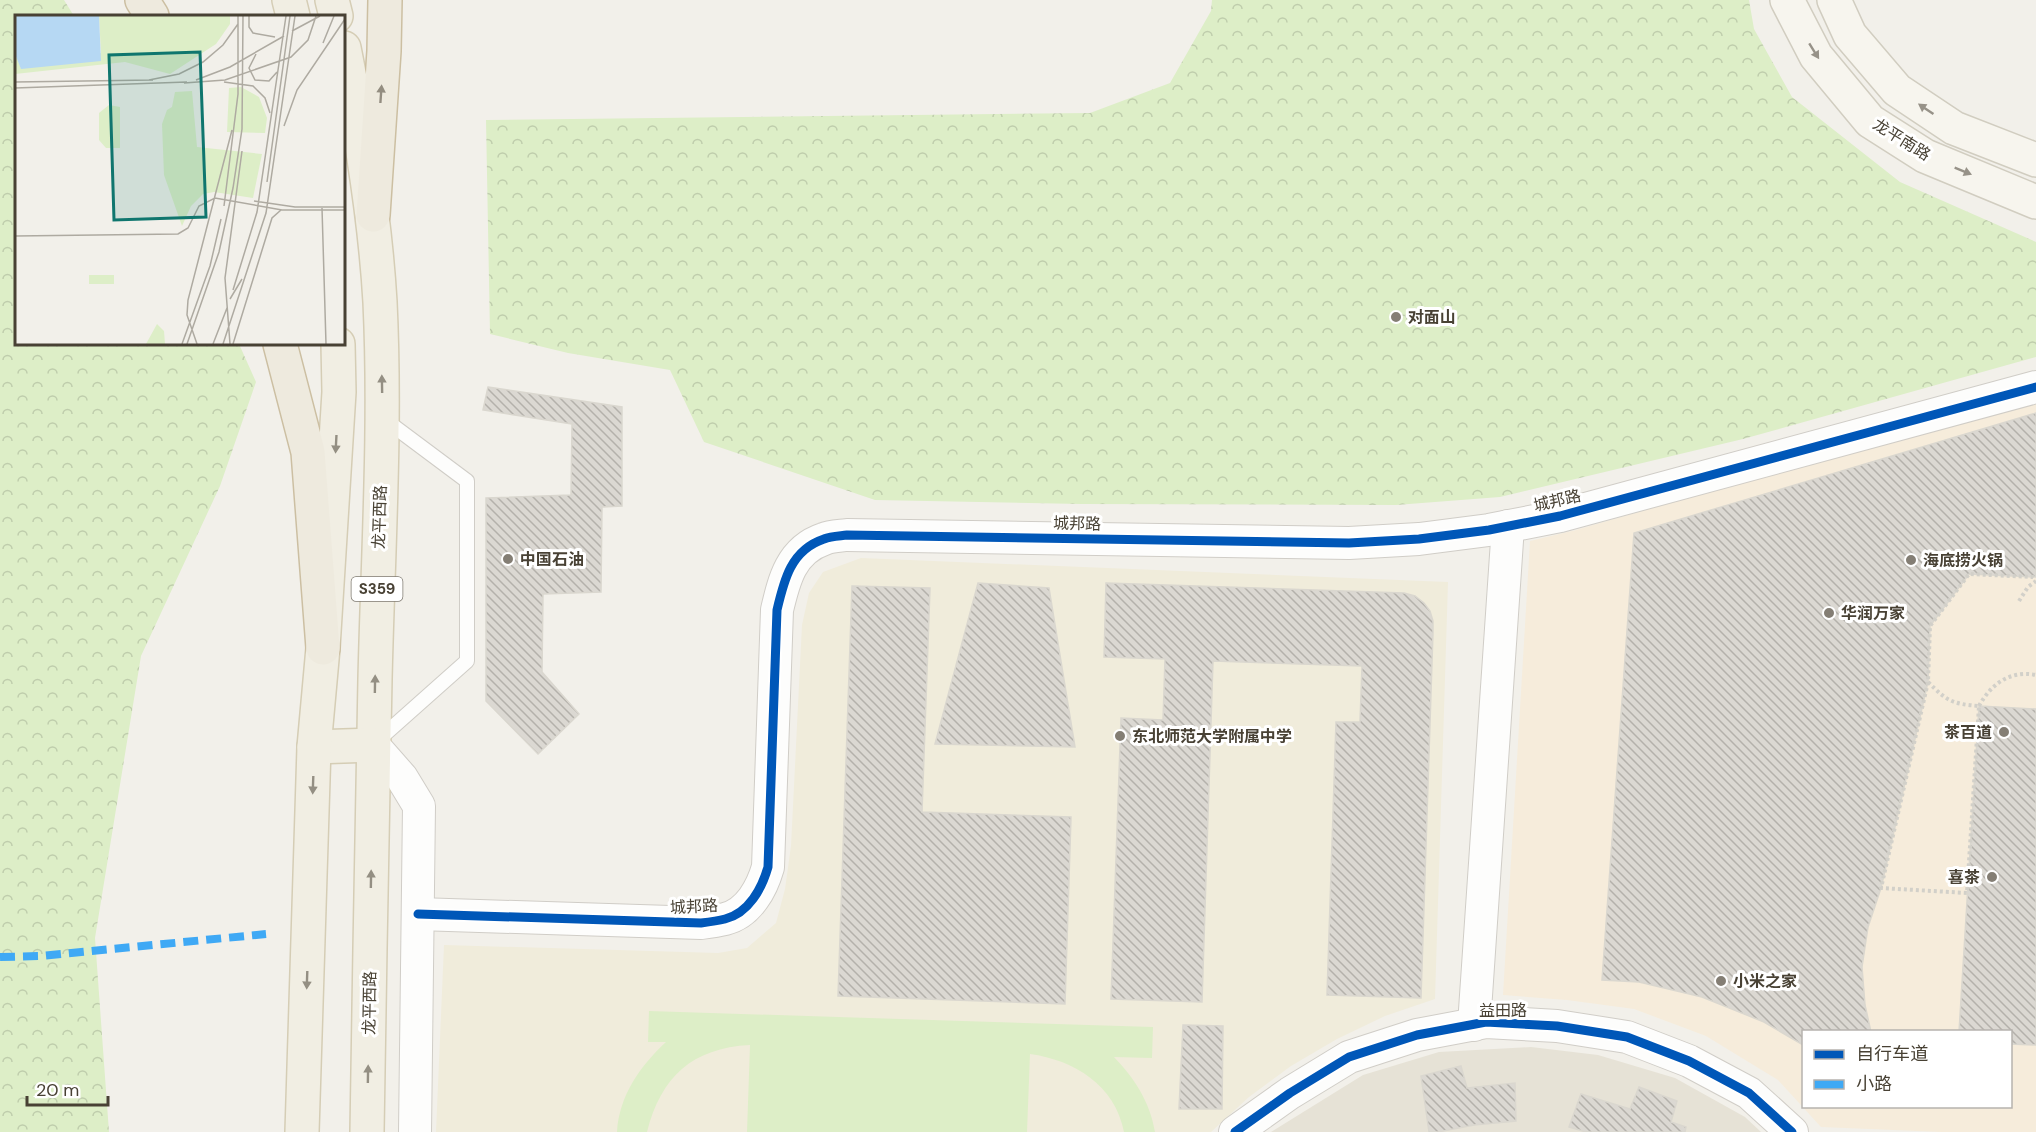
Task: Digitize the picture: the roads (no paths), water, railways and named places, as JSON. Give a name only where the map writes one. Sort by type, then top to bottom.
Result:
[{"type":"highway","points":[[142,0],[151,15]]},
{"type":"highway","points":[[373,215],[384,51],[385,0]]},
{"type":"highway","points":[[280,345],[308,452],[323,648]]},
{"type":"main road","points":[[289,0],[293,15]]},
{"type":"main road","points":[[332,0],[336,15]]},
{"type":"main road","name":"龙平南路","points":[[1787,0],[1816,56],[1870,121],[1925,156],[2036,201]]},
{"type":"main road","points":[[1833,0],[1850,35],[1897,90],[1954,128],[2036,160]]},
{"type":"main road","name":"龙平西路","points":[[345,53],[360,128],[373,215],[380,302],[382,418],[373,745],[367,1132]]},
{"type":"main road","name":"S359","points":[[302,1132],[314,747],[323,648],[339,392],[338,345]]},
{"type":"main road","points":[[314,747],[373,745]]},
{"type":"street","name":"城邦路","points":[[418,914],[701,923],[727,919],[747,906],[762,887],[768,867],[777,610],[784,578],[799,554],[823,539],[847,534],[1349,543],[1419,539],[1560,516],[2036,387]]},
{"type":"street","points":[[1474,1025],[1508,526]]},
{"type":"street","points":[[373,745],[402,778],[419,806],[414,1132]]},
{"type":"street","name":"益田路","points":[[1235,1132],[1290,1093],[1349,1057],[1417,1035],[1486,1022],[1557,1026],[1627,1036],[1689,1061],[1749,1093],[1792,1132]]},
{"type":"lane","points":[[373,745],[467,661],[467,482],[382,418]]},
{"type":"place","name":"对面山","points":[[1396,317]]},
{"type":"place","name":"中国石油","points":[[508,559]]},
{"type":"place","name":"海底捞火锅","points":[[1911,560]]},
{"type":"place","name":"华润万家","points":[[1829,613]]},
{"type":"place","name":"茶百道","points":[[2004,732]]},
{"type":"place","name":"东北师范大学附属中学","points":[[1120,736]]},
{"type":"place","name":"喜茶","points":[[1992,877]]},
{"type":"place","name":"小米之家","points":[[1721,981]]}]
